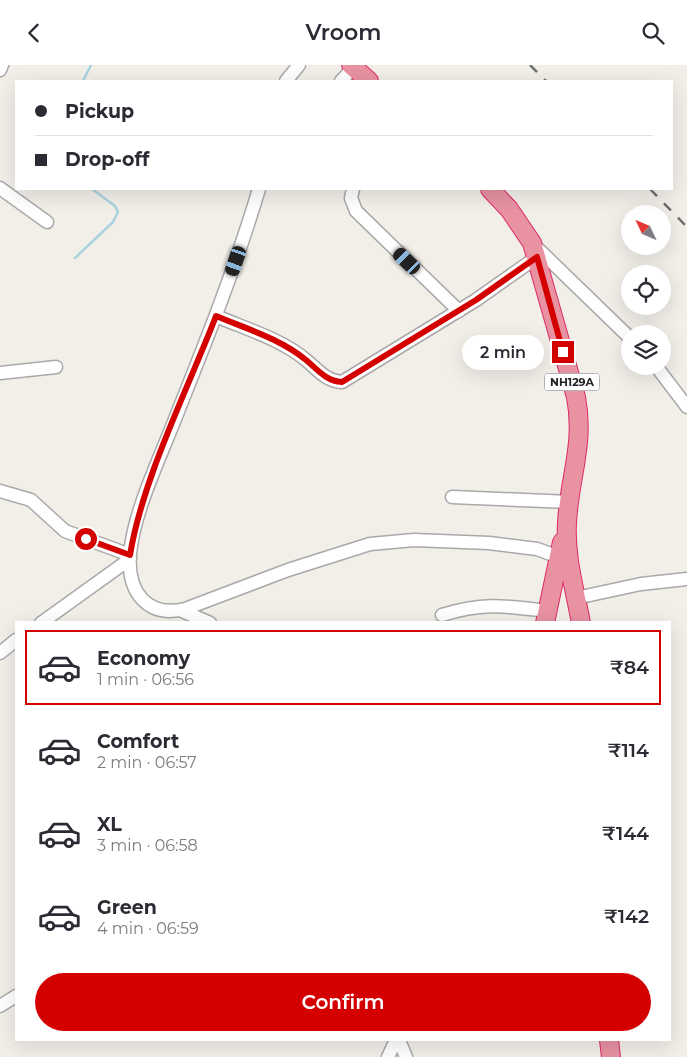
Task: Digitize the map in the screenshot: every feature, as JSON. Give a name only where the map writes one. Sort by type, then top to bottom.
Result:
[{"type":"highway","points":[[352,66],[368,80]]},
{"type":"highway","name":"NH129A","points":[[491,190],[509,209],[534,250],[554,325],[571,376],[580,414],[580,445],[567,525],[546,617]]},
{"type":"highway","name":"NH129A","points":[[567,525],[568,551],[581,621]]},
{"type":"highway","points":[[609,1041],[612,1057]]},
{"type":"street","points":[[0,70],[2,65]]},
{"type":"street","points":[[287,80],[299,65]]},
{"type":"street","points":[[342,80],[352,66]]},
{"type":"street","points":[[0,187],[47,222]]},
{"type":"street","points":[[259,190],[216,316],[158,461],[133,537],[130,557],[133,577],[144,601],[162,617],[332,554],[370,544],[414,540],[489,543],[538,549],[559,557]]},
{"type":"street","points":[[353,190],[350,198],[356,211],[459,311]]},
{"type":"street","points":[[216,316],[283,345],[306,359],[320,373],[342,382],[459,311],[534,250],[621,330]]},
{"type":"street","points":[[0,373],[56,367]]},
{"type":"street","points":[[663,375],[687,407]]},
{"type":"street","points":[[0,491],[31,500],[65,531],[130,557]]},
{"type":"street","points":[[452,497],[570,501]]},
{"type":"street","points":[[44,621],[130,557]]},
{"type":"street","points":[[576,598],[641,584],[687,579]]},
{"type":"street","points":[[442,615],[467,607],[487,605],[546,617]]},
{"type":"street","points":[[180,610],[205,621]]},
{"type":"street","points":[[0,653],[15,641]]},
{"type":"street","points":[[0,1006],[15,997]]},
{"type":"street","points":[[388,1057],[396,1041]]},
{"type":"street","points":[[398,1041],[406,1057]]},
{"type":"waterway","points":[[84,80],[91,65]]},
{"type":"waterway","points":[[75,258],[113,222],[118,212],[115,206],[93,190]]},
{"type":"railway","points":[[530,65],[545,80]]},
{"type":"railway","points":[[651,190],[687,227]]},
{"type":"route","points":[[86,539],[130,555],[133,537],[145,497],[216,316],[283,345],[306,359],[320,373],[328,378],[342,382],[487,293],[537,257],[548,304],[563,352]]}]
